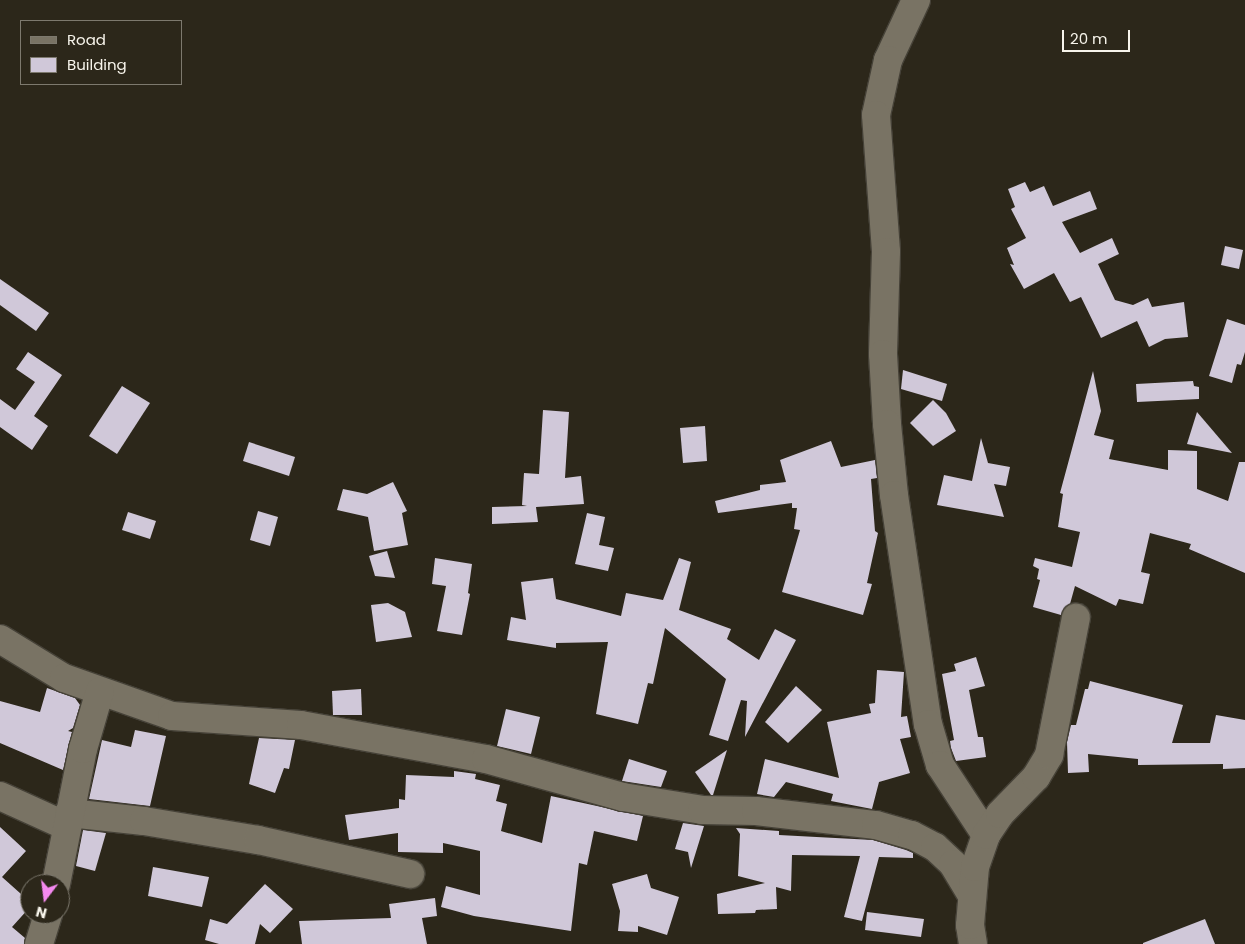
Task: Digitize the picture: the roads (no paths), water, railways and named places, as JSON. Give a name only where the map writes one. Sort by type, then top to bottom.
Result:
[{"type":"street","points":[[916,0],[888,60],[876,115],[886,252],[883,354],[887,424],[895,505],[928,724],[940,765],[986,835]]},
{"type":"street","points":[[973,944],[970,926],[970,892],[986,835],[1000,814],[1036,777],[1049,755],[1076,618]]},
{"type":"street","points":[[0,639],[64,678],[172,716],[301,725],[486,759],[623,797],[702,810],[756,810],[876,825],[912,835],[936,847],[953,864],[970,892]]},
{"type":"street","points":[[58,874],[67,820],[100,691]]},
{"type":"street","points":[[0,796],[67,820],[144,821],[258,840],[410,874]]},
{"type":"street","points":[[39,944],[45,924]]}]
